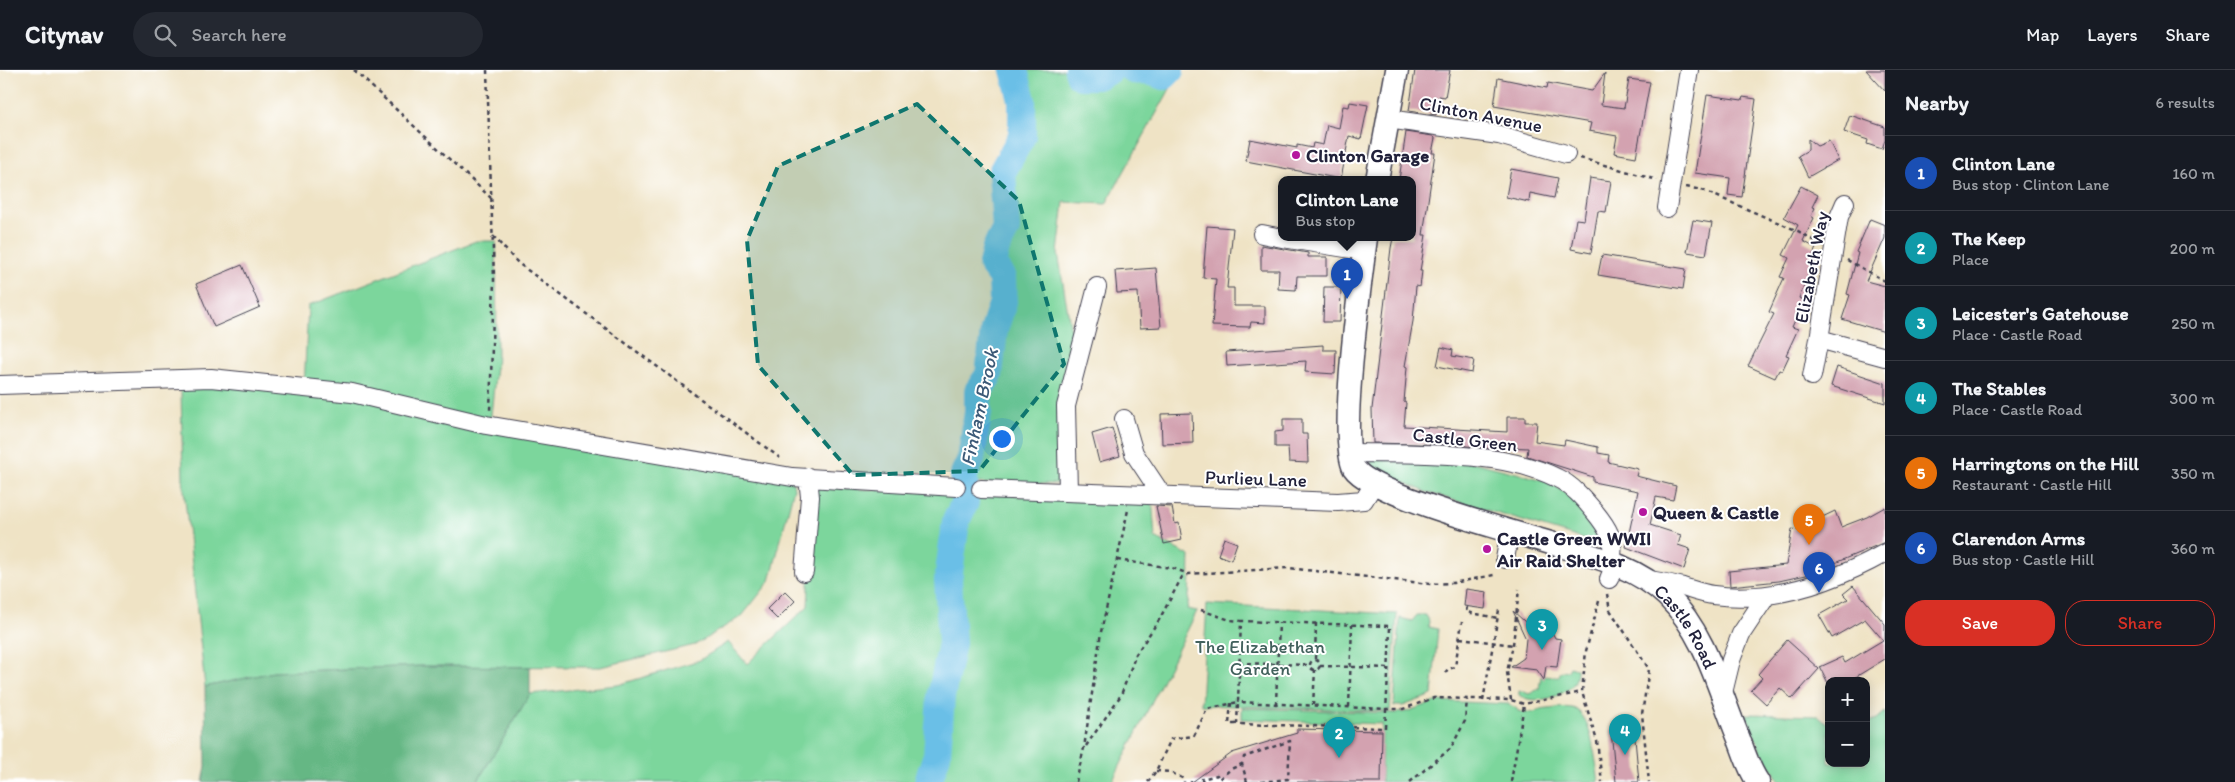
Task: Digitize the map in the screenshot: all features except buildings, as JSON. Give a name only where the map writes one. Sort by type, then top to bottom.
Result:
[{"type":"main road","points":[[1378,176],[1397,70]]},
{"type":"main road","points":[[1350,452],[1348,434],[1353,354],[1365,244]]},
{"type":"main road","name":"Castle Road","points":[[1350,452],[1354,467],[1361,475],[1374,484],[1434,507],[1510,531],[1612,569],[1642,578],[1667,596],[1689,623],[1708,658],[1722,697],[1758,782]]},
{"type":"street","points":[[1667,208],[1688,70]]},
{"type":"street","name":"Clinton Avenue","points":[[1388,119],[1499,136],[1566,154]]},
{"type":"street","name":"Elizabeth Way","points":[[1812,376],[1839,217],[1845,204]]},
{"type":"street","points":[[1262,234],[1278,237]]},
{"type":"street","points":[[1324,241],[1365,244]]},
{"type":"street","points":[[1068,491],[1066,406],[1096,287]]},
{"type":"street","name":"Elizabeth Way","points":[[1819,339],[1885,357]]},
{"type":"street","points":[[0,386],[211,378],[352,393],[486,425],[800,477],[956,487]]},
{"type":"street","points":[[1124,419],[1134,453],[1162,495]]},
{"type":"street","name":"Castle Green","points":[[1350,452],[1485,459],[1529,466],[1559,478],[1582,496],[1604,523],[1614,545],[1612,569]]},
{"type":"street","points":[[800,477],[810,497],[804,572]]},
{"type":"street","name":"Purlieu Lane","points":[[981,489],[1338,502],[1364,500],[1374,484]]},
{"type":"street","points":[[1505,559],[1510,531]]},
{"type":"street","points":[[1642,578],[1710,595],[1767,595],[1785,593],[1847,572],[1885,554]]},
{"type":"street","points":[[1722,697],[1731,660],[1742,634],[1767,595]]},
{"type":"path","points":[[354,70],[492,199]]},
{"type":"path","points":[[488,70],[494,289],[491,402]]},
{"type":"path","points":[[1566,154],[1671,184],[1702,190],[1798,231],[1885,281]]},
{"type":"path","points":[[493,236],[518,263],[790,466],[800,477]]},
{"type":"path","points":[[1076,782],[1084,748],[1101,632],[1128,507],[1128,494]]},
{"type":"path","points":[[1084,748],[1122,695],[1136,654],[1159,620],[1182,577],[1189,574],[1288,568],[1430,584],[1453,583],[1494,575],[1505,559]]},
{"type":"path","points":[[1117,560],[1172,568],[1189,574]]},
{"type":"path","points":[[1511,700],[1507,672],[1513,645],[1519,589]]},
{"type":"path","points":[[1607,598],[1610,610],[1649,669],[1642,714],[1649,782]]},
{"type":"path","points":[[1599,601],[1586,651],[1582,692],[1597,741],[1602,782]]},
{"type":"path","points":[[1467,607],[1466,612],[1498,618]]},
{"type":"path","points":[[1477,614],[1478,608]]},
{"type":"path","points":[[1202,610],[1230,620],[1241,621],[1390,626],[1385,728],[1311,728],[1229,724],[1230,703]]},
{"type":"path","points":[[1483,701],[1499,610]]},
{"type":"path","points":[[1237,724],[1241,621]]},
{"type":"path","points":[[1276,704],[1279,622]]},
{"type":"path","points":[[1446,673],[1448,669],[1455,667],[1462,622]]},
{"type":"path","points":[[1316,623],[1315,659],[1318,660],[1320,666]]},
{"type":"path","points":[[1349,706],[1352,625]]},
{"type":"path","points":[[1460,638],[1513,645]]},
{"type":"path","points":[[1310,665],[1310,662],[1315,659]]},
{"type":"path","points":[[1239,663],[1310,665],[1315,670]]},
{"type":"path","points":[[1313,705],[1315,670],[1320,666],[1389,668]]},
{"type":"path","points":[[1148,782],[1156,771],[1171,739],[1194,736],[1207,709],[1230,703],[1403,709],[1434,698],[1483,701],[1511,700],[1524,704],[1582,692]]},
{"type":"path","points":[[1410,782],[1451,748],[1465,721],[1467,700]]},
{"type":"path","points":[[1511,782],[1524,704]]},
{"type":"path","points":[[1247,782],[1242,764],[1244,757],[1290,742],[1288,779],[1260,782]]},
{"type":"path","points":[[1203,782],[1202,779],[1217,775],[1219,779],[1242,764]]},
{"type":"path","points":[[1156,771],[1170,772],[1184,779],[1184,782]]},
{"type":"highlighted area","points":[[917,104],[1019,201],[1064,364],[979,471],[853,475],[758,365],[747,240],[778,166]]},
{"type":"green space","points":[[1014,70],[1078,70],[1080,76],[1096,76],[1110,70],[1152,72],[1164,76],[1171,87],[1106,204],[1064,202],[1058,253],[1073,343],[1065,409],[1065,484],[964,483],[964,474],[971,459],[978,412],[978,391],[989,375],[994,330],[1003,302],[1002,278],[992,264],[996,248],[1006,229],[1002,172],[1022,136],[1022,100]]},
{"type":"green space","points":[[476,241],[496,241],[497,357],[490,425],[792,477],[794,488],[770,581],[742,616],[695,645],[600,667],[423,666],[273,672],[205,687],[183,480],[181,391],[183,379],[304,388],[308,306]]},
{"type":"green space","points":[[1369,458],[1465,460],[1548,481],[1577,501],[1599,526],[1603,540],[1600,544],[1426,492],[1372,468]]},
{"type":"green space","points":[[814,487],[994,495],[1152,496],[1155,538],[1190,556],[1187,609],[1197,611],[1112,782],[477,782],[530,694],[618,685],[700,660],[728,642],[747,664],[808,606]]},
{"type":"green space","name":"The Elizabethan Garden","points":[[1207,604],[1397,614],[1390,711],[1201,705]]},
{"type":"green space","points":[[1417,615],[1426,615],[1429,621],[1428,627],[1438,629],[1432,695],[1403,706],[1394,706],[1400,618],[1412,621]]},
{"type":"green space","points":[[423,666],[530,667],[530,694],[477,782],[203,782],[206,766],[205,687],[273,672]]},
{"type":"green space","points":[[1570,667],[1577,669],[1576,676],[1571,687],[1566,691],[1553,697],[1538,700],[1531,700],[1519,695],[1519,690],[1529,694],[1539,689],[1541,676],[1559,677],[1560,672],[1568,671]]},
{"type":"green space","points":[[1438,701],[1508,704],[1518,711],[1527,713],[1558,708],[1575,709],[1581,714],[1589,731],[1599,782],[1381,782],[1382,724],[1242,719],[1242,708],[1396,713],[1405,712]]},
{"type":"green space","points":[[1885,712],[1885,782],[1780,782],[1760,750],[1746,714],[1819,716],[1825,721],[1825,767],[1870,767],[1870,722],[1877,719]]},
{"type":"waterway","name":"Finham Brook","points":[[928,782],[937,755],[941,697],[952,643],[948,580],[956,521],[965,502],[964,474],[971,459],[978,412],[978,391],[989,375],[994,330],[1003,302],[1002,278],[992,264],[996,248],[1006,229],[1002,172],[1022,136],[1022,100],[1014,70]]},
{"type":"waterway","name":"Finham Brook","points":[[1078,70],[1080,76],[1097,76],[1110,70]]},
{"type":"waterway","name":"Finham Brook","points":[[1133,70],[1152,72],[1164,76],[1170,70]]},
{"type":"place","name":"Clinton Garage","points":[[1296,155]]},
{"type":"place","name":"Clinton Lane","points":[[1347,299]]},
{"type":"place","name":"Queen & Castle","points":[[1643,512]]},
{"type":"place","name":"Harringtons on the Hill","points":[[1809,545]]},
{"type":"place","name":"Castle Green WWII Air Raid Shelter","points":[[1487,549]]},
{"type":"place","name":"Clarendon Arms","points":[[1819,593]]},
{"type":"place","name":"Leicester's Gatehouse","points":[[1542,650]]},
{"type":"place","name":"The Stables","points":[[1625,755]]},
{"type":"place","name":"The Keep","points":[[1339,758]]}]
